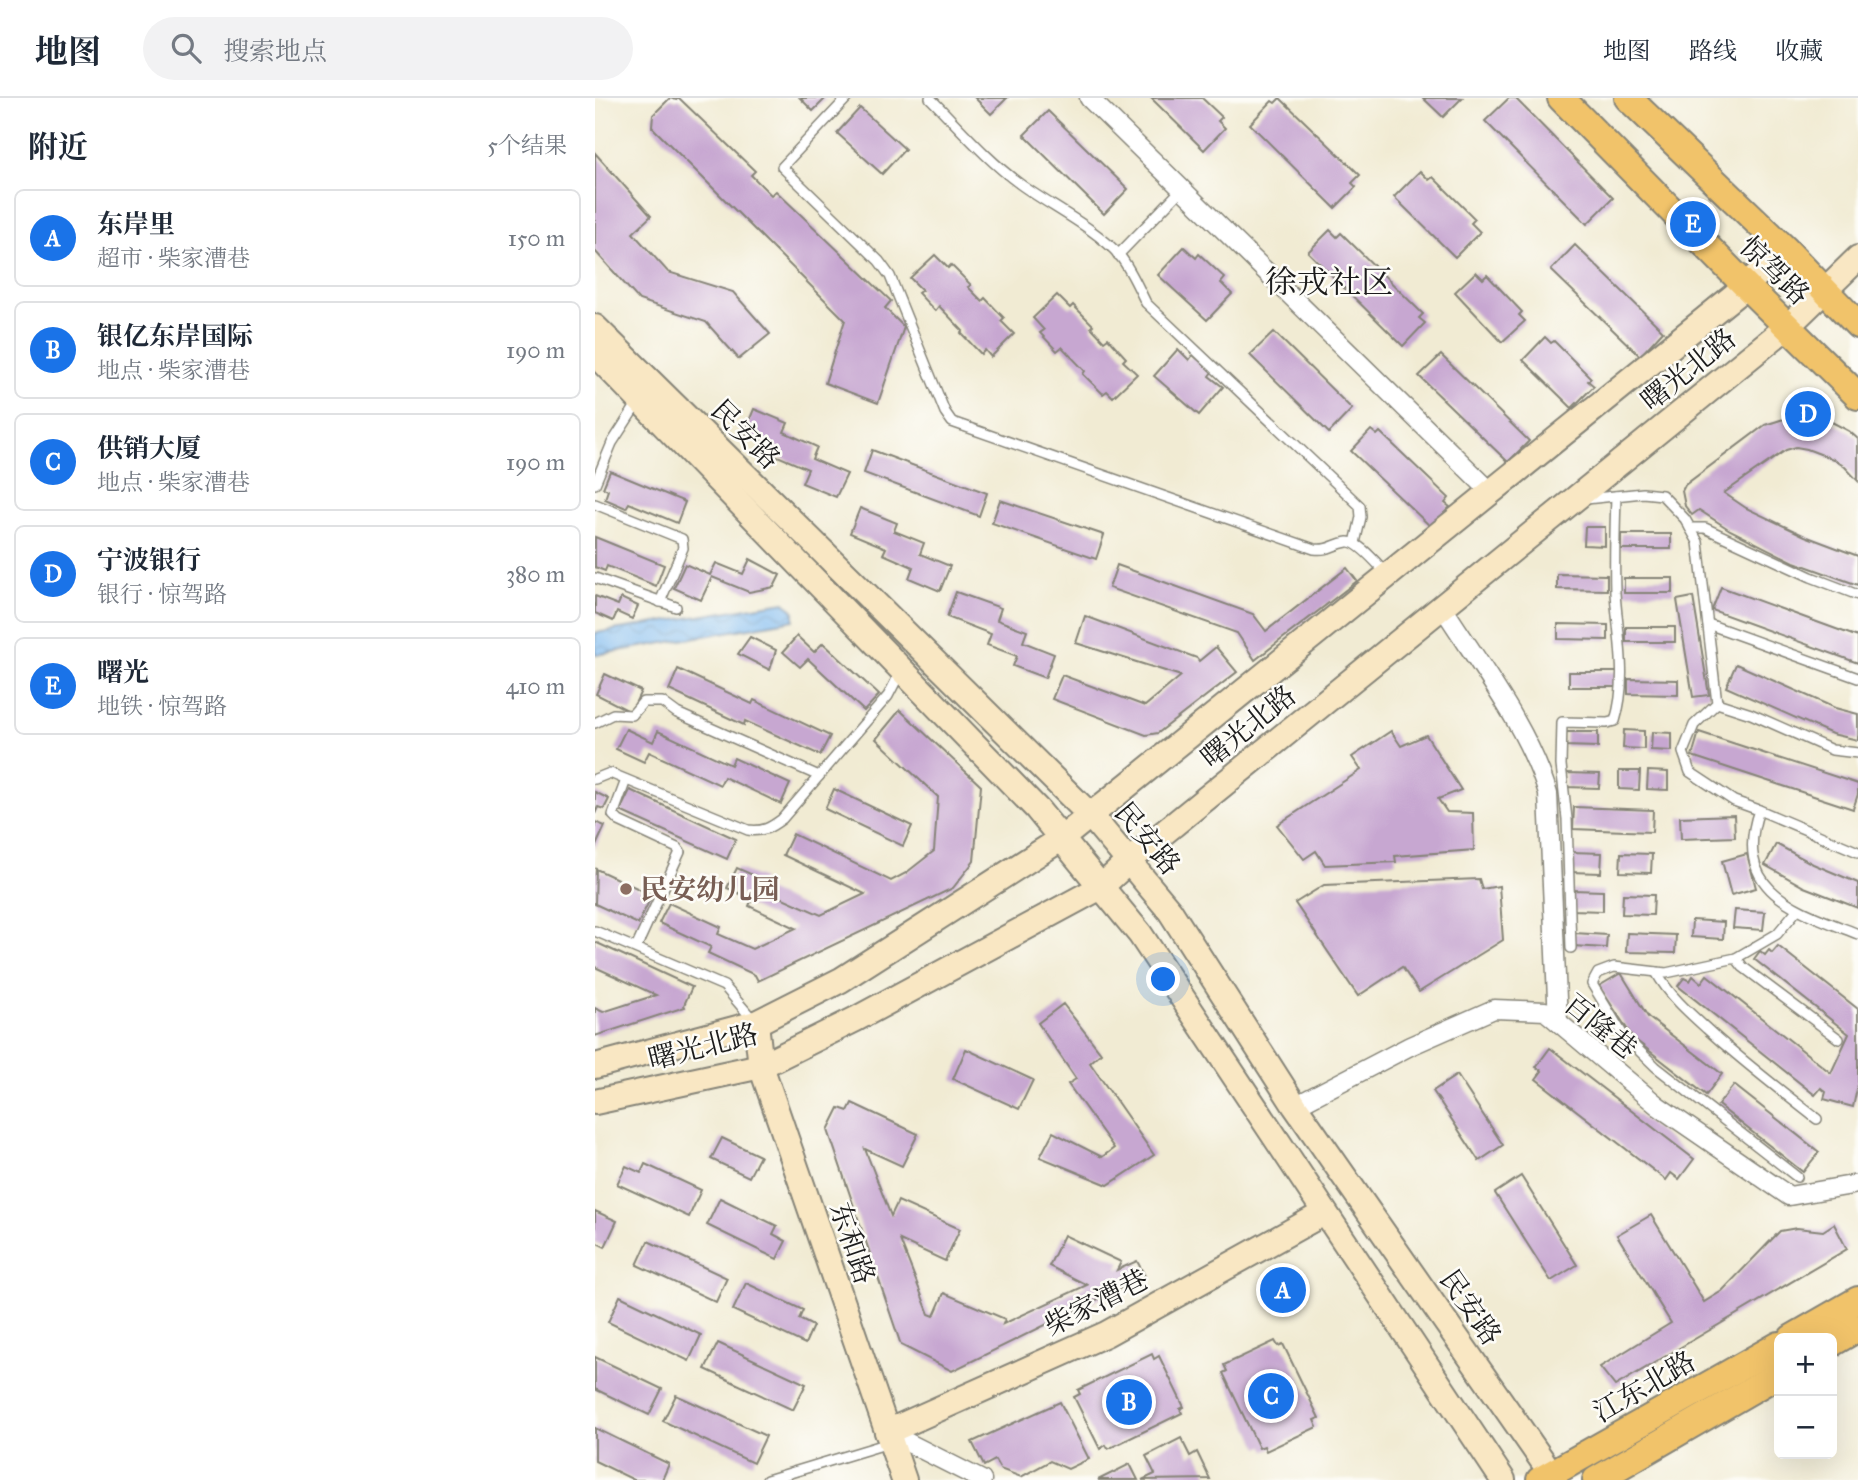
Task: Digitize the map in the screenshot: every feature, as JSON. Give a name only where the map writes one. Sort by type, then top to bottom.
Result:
[{"type":"main road","name":"惊驾路","points":[[1561,98],[1858,396]]},
{"type":"main road","name":"惊驾路","points":[[1628,98],[1784,248],[1858,326]]},
{"type":"main road","name":"曙光北路","points":[[595,1066],[756,1023],[841,979],[1061,839],[1746,286],[1784,248]]},
{"type":"main road","name":"曙光北路","points":[[595,1102],[761,1066],[856,1019],[1101,887],[1129,861],[1788,326],[1858,258]]},
{"type":"main road","name":"民安路","points":[[595,327],[1090,815],[1129,861],[1170,911],[1295,1106],[1545,1477]]},
{"type":"main road","name":"民安路","points":[[595,354],[1037,809],[1139,934],[1503,1480]]},
{"type":"main road","name":"东和路","points":[[756,1023],[761,1066],[904,1480]]},
{"type":"main road","name":"柴家漕巷","points":[[889,1437],[1106,1334],[1324,1213]]},
{"type":"main road","points":[[1801,1333],[1858,1300]]},
{"type":"main road","points":[[1837,1340],[1858,1328]]},
{"type":"main road","name":"江东北路","points":[[1545,1477],[1774,1348]]},
{"type":"main road","name":"江东北路","points":[[1596,1480],[1774,1377]]},
{"type":"street","points":[[1090,98],[1491,492]]},
{"type":"street","points":[[1443,606],[1528,741],[1540,766],[1548,794],[1557,1022]]},
{"type":"street","name":"百隆巷","points":[[1295,1106],[1410,1045],[1494,1009],[1545,1012],[1658,1106],[1789,1196],[1858,1184]]},
{"type":"street","points":[[889,1437],[982,1480]]},
{"type":"lane","points":[[846,98],[782,167],[879,261],[890,275],[946,412],[953,422],[1314,549],[1324,550],[1347,542],[1355,543],[1388,575]]},
{"type":"lane","points":[[930,98],[1019,183],[1089,230],[1118,255],[1135,279],[1146,303],[1360,506],[1355,543]]},
{"type":"lane","points":[[1118,255],[1182,189]]},
{"type":"lane","points":[[595,484],[612,443],[639,400]]},
{"type":"lane","points":[[1573,501],[1643,493],[1663,495],[1690,528],[1698,542],[1717,703]]},
{"type":"lane","points":[[1571,948],[1567,819],[1561,765],[1562,722],[1607,723],[1615,720],[1619,708],[1623,680],[1615,591],[1616,496]]},
{"type":"lane","points":[[595,504],[682,538],[683,548],[660,602]]},
{"type":"lane","points":[[1690,528],[1705,528],[1811,577],[1858,595]]},
{"type":"lane","points":[[595,578],[676,607]]},
{"type":"lane","points":[[1708,624],[1858,678]]},
{"type":"lane","points":[[595,779],[610,773],[748,830],[759,832],[769,829],[782,819],[888,696],[902,670]]},
{"type":"lane","points":[[595,723],[613,715],[632,715],[643,702],[662,702],[677,713],[819,776]]},
{"type":"lane","points":[[1717,703],[1751,714],[1832,750],[1858,753]]},
{"type":"lane","points":[[1717,703],[1694,725],[1683,752],[1690,772],[1734,801],[1858,852]]},
{"type":"lane","points":[[626,780],[613,815],[619,821],[677,848],[680,852],[636,948]]},
{"type":"lane","points":[[1759,810],[1752,831],[1754,858],[1764,886],[1797,910],[1858,934]]},
{"type":"lane","points":[[1797,910],[1777,934],[1736,958],[1666,973],[1613,967],[1598,973],[1592,984],[1623,1035],[1656,1067],[1797,1177]]},
{"type":"lane","points":[[595,931],[724,986],[756,1023]]},
{"type":"lane","points":[[1736,958],[1743,967],[1839,1039]]},
{"type":"lane","points":[[1656,972],[1664,987],[1677,1001],[1735,1056],[1817,1119]]},
{"type":"lane","points":[[767,1480],[889,1437]]},
{"type":"water","points":[[785,602],[794,612],[794,620],[595,655],[595,633]]},
{"type":"building","points":[[670,98],[679,98],[755,171],[751,175],[771,195],[776,191],[891,301],[885,308],[904,327],[878,403],[825,383],[845,320],[652,127],[653,115]]},
{"type":"building","points":[[800,98],[826,98],[813,111]]},
{"type":"building","points":[[975,98],[1007,98],[991,114]]},
{"type":"building","points":[[1151,98],[1202,98],[1222,117],[1218,121],[1225,128],[1204,150]]},
{"type":"building","points":[[1280,98],[1360,175],[1352,183],[1356,187],[1335,208],[1250,124],[1272,101],[1275,103]]},
{"type":"building","points":[[1423,98],[1462,98],[1443,117]]},
{"type":"building","points":[[1509,98],[1515,98],[1613,198],[1587,224],[1485,121]]},
{"type":"building","points":[[860,108],[905,149],[882,174],[837,133]]},
{"type":"building","points":[[1048,111],[1128,189],[1104,214],[1024,135]]},
{"type":"building","points":[[595,153],[651,216],[633,233],[668,272],[733,292],[770,334],[739,359],[706,322],[639,300],[595,251]]},
{"type":"building","points":[[1420,171],[1429,180],[1433,177],[1475,219],[1471,223],[1480,232],[1455,257],[1394,197]]},
{"type":"building","points":[[1330,230],[1337,237],[1341,233],[1423,314],[1419,318],[1425,323],[1403,346],[1308,252]]},
{"type":"building","points":[[1575,245],[1663,331],[1640,356],[1551,270]]},
{"type":"building","points":[[1184,247],[1196,258],[1199,254],[1225,278],[1221,283],[1232,294],[1207,320],[1158,275]]},
{"type":"building","points":[[935,255],[948,268],[951,265],[971,285],[968,287],[982,301],[985,298],[1004,318],[1001,321],[1014,334],[991,357],[985,350],[981,354],[939,306],[935,311],[918,293],[922,290],[910,278]]},
{"type":"building","points":[[1476,272],[1483,279],[1487,275],[1522,312],[1519,315],[1525,321],[1502,342],[1455,292]]},
{"type":"building","points":[[1057,295],[1070,308],[1073,305],[1093,325],[1091,327],[1104,341],[1108,338],[1126,358],[1123,361],[1137,374],[1113,397],[1107,391],[1103,394],[1062,347],[1057,351],[1040,333],[1044,330],[1033,318]]},
{"type":"building","points":[[1274,332],[1352,409],[1329,433],[1250,355]]},
{"type":"building","points":[[1545,337],[1551,343],[1554,341],[1591,378],[1588,381],[1594,386],[1572,408],[1523,360]]},
{"type":"building","points":[[1178,349],[1189,360],[1193,355],[1212,372],[1209,376],[1223,387],[1199,415],[1154,376]]},
{"type":"building","points":[[1441,355],[1529,441],[1508,462],[1419,376]]},
{"type":"building","points":[[754,409],[788,423],[784,432],[817,447],[812,459],[847,474],[836,497],[802,483],[808,469],[775,455],[778,448],[744,433]]},
{"type":"building","points":[[1790,417],[1828,420],[1858,439],[1858,481],[1833,459],[1796,447],[1786,450],[1724,493],[1746,508],[1805,536],[1858,556],[1858,585],[1794,562],[1730,530],[1699,510],[1692,515],[1685,506],[1682,491],[1685,485],[1765,425]]},
{"type":"building","points":[[1371,430],[1377,435],[1380,432],[1449,498],[1445,503],[1450,507],[1431,527],[1351,451]]},
{"type":"building","points":[[872,450],[987,493],[979,516],[864,473]]},
{"type":"building","points":[[610,471],[685,502],[677,523],[629,503],[626,508],[605,499],[608,490],[603,488]]},
{"type":"building","points":[[1000,500],[1104,535],[1096,559],[992,523]]},
{"type":"building","points":[[860,508],[897,523],[894,531],[924,543],[920,554],[950,566],[940,591],[909,578],[913,567],[883,554],[886,548],[850,533]]},
{"type":"building","points":[[1585,527],[1605,527],[1605,546],[1584,545]]},
{"type":"building","points":[[1621,534],[1671,534],[1671,549],[1621,549]]},
{"type":"building","points":[[595,537],[664,565],[656,586],[607,566],[605,571],[595,567]]},
{"type":"building","points":[[750,559],[780,575],[774,587],[749,592],[712,577],[701,600],[674,588],[685,564],[710,575],[716,563],[743,574]]},
{"type":"building","points":[[1117,565],[1253,614],[1266,631],[1347,568],[1357,581],[1255,660],[1237,633],[1109,588]]},
{"type":"building","points":[[1557,574],[1607,575],[1607,590],[1557,589]]},
{"type":"building","points":[[1624,578],[1673,578],[1673,593],[1624,593]]},
{"type":"building","points":[[1721,587],[1858,637],[1858,663],[1712,610]]},
{"type":"building","points":[[956,592],[1001,608],[997,620],[1027,631],[1023,642],[1054,654],[1045,678],[1013,666],[1017,656],[987,645],[991,634],[947,617]]},
{"type":"building","points":[[595,596],[618,605],[621,598],[638,606],[632,619],[617,612],[613,621],[595,613]]},
{"type":"building","points":[[1693,597],[1709,695],[1693,697],[1677,600]]},
{"type":"building","points":[[1085,616],[1199,661],[1216,647],[1237,672],[1158,733],[1146,735],[1052,699],[1062,675],[1145,706],[1181,676],[1076,643]]},
{"type":"building","points":[[1558,624],[1608,625],[1608,640],[1558,639]]},
{"type":"building","points":[[1626,627],[1675,627],[1675,642],[1626,642]]},
{"type":"building","points":[[797,636],[814,652],[823,643],[879,695],[864,711],[808,659],[800,667],[783,652]]},
{"type":"building","points":[[750,637],[776,650],[770,670],[738,654]]},
{"type":"building","points":[[1736,664],[1835,708],[1858,714],[1858,740],[1832,734],[1726,687]]},
{"type":"building","points":[[678,669],[752,704],[754,700],[830,736],[820,755],[745,721],[744,725],[669,690]]},
{"type":"building","points":[[1569,672],[1619,672],[1619,687],[1569,687]]},
{"type":"building","points":[[605,674],[641,691],[631,712],[596,694]]},
{"type":"building","points":[[1628,679],[1678,680],[1678,695],[1628,694]]},
{"type":"building","points":[[900,710],[981,786],[974,861],[953,888],[758,981],[755,975],[708,953],[711,947],[659,923],[669,903],[721,927],[718,934],[752,949],[796,928],[749,906],[752,899],[727,888],[737,868],[762,879],[758,887],[821,915],[865,894],[783,855],[793,834],[891,881],[934,851],[938,797],[876,739]]},
{"type":"building","points":[[626,729],[653,742],[658,731],[731,765],[734,758],[790,784],[781,804],[724,777],[720,785],[649,752],[644,762],[616,749]]},
{"type":"building","points":[[1624,730],[1644,731],[1644,749],[1623,748]]},
{"type":"building","points":[[1391,731],[1401,746],[1426,735],[1461,790],[1438,799],[1447,812],[1473,813],[1474,850],[1395,856],[1396,862],[1325,865],[1316,851],[1304,859],[1277,825],[1361,770],[1352,757]]},
{"type":"building","points":[[1566,732],[1598,732],[1598,747],[1565,746]]},
{"type":"building","points":[[1652,732],[1672,733],[1672,751],[1651,750]]},
{"type":"building","points":[[1699,732],[1858,784],[1853,809],[1692,756]]},
{"type":"building","points":[[1619,771],[1640,771],[1639,790],[1619,789]]},
{"type":"building","points":[[1648,771],[1668,772],[1668,790],[1647,789]]},
{"type":"building","points":[[1566,773],[1600,774],[1599,788],[1566,787]]},
{"type":"building","points":[[834,789],[912,826],[903,846],[825,809]]},
{"type":"building","points":[[630,790],[736,839],[727,859],[620,811]]},
{"type":"building","points":[[595,792],[609,799],[604,809],[598,807],[595,814]]},
{"type":"building","points":[[1574,807],[1653,810],[1652,832],[1573,829]]},
{"type":"building","points":[[1734,815],[1735,837],[1681,839],[1680,817]]},
{"type":"building","points":[[595,822],[605,826],[595,848]]},
{"type":"building","points":[[1776,844],[1813,864],[1858,883],[1858,908],[1804,887],[1765,865]]},
{"type":"building","points":[[1571,852],[1602,853],[1601,873],[1570,872]]},
{"type":"building","points":[[1621,853],[1652,854],[1651,873],[1620,872]]},
{"type":"building","points":[[1747,854],[1756,888],[1731,895],[1722,861]]},
{"type":"building","points":[[596,869],[652,895],[638,924],[595,904]]},
{"type":"building","points":[[1479,879],[1482,889],[1499,886],[1503,940],[1419,992],[1402,967],[1358,996],[1295,903],[1324,885]]},
{"type":"building","points":[[1572,890],[1603,891],[1603,911],[1572,910]]},
{"type":"building","points":[[1623,894],[1654,895],[1653,915],[1622,914]]},
{"type":"building","points":[[1735,910],[1765,912],[1763,930],[1733,928]]},
{"type":"building","points":[[1692,920],[1724,922],[1723,939],[1691,937]]},
{"type":"building","points":[[1574,933],[1607,935],[1606,948],[1573,946]]},
{"type":"building","points":[[1627,933],[1676,935],[1675,953],[1626,952]]},
{"type":"building","points":[[595,942],[692,987],[685,1007],[595,1036],[595,1008],[603,1012],[656,995],[595,967]]},
{"type":"building","points":[[1778,946],[1858,1009],[1858,1084],[1853,1107],[1824,1099],[1826,1092],[1821,1088],[1815,1095],[1678,986],[1684,978],[1690,981],[1693,976],[1701,983],[1707,975],[1831,1073],[1849,1034],[1754,959],[1760,951],[1765,955],[1769,950],[1772,953]]},
{"type":"building","points":[[1621,973],[1648,1017],[1722,1074],[1706,1095],[1633,1038],[1599,986]]},
{"type":"building","points":[[1063,1004],[1101,1053],[1090,1063],[1154,1155],[1108,1185],[1040,1157],[1053,1132],[1102,1157],[1114,1148],[1068,1084],[1076,1079],[1038,1023]]},
{"type":"building","points":[[1550,1048],[1694,1159],[1679,1179],[1671,1173],[1666,1180],[1536,1079],[1542,1071],[1536,1067]]},
{"type":"building","points":[[966,1049],[1033,1080],[1019,1109],[953,1079]]},
{"type":"building","points":[[1457,1075],[1503,1145],[1479,1161],[1433,1091]]},
{"type":"building","points":[[1734,1085],[1819,1152],[1803,1172],[1718,1105]]},
{"type":"building","points":[[852,1103],[918,1134],[902,1166],[865,1149],[891,1216],[898,1201],[960,1229],[945,1261],[900,1240],[929,1314],[934,1316],[944,1293],[1005,1319],[1003,1324],[1087,1285],[1049,1266],[1064,1235],[1121,1262],[1117,1270],[1137,1261],[1145,1276],[952,1371],[901,1345],[828,1130],[839,1108],[848,1111]]},
{"type":"building","points":[[722,1138],[760,1156],[749,1177],[711,1159]]},
{"type":"building","points":[[645,1164],[701,1190],[689,1217],[617,1184],[626,1166],[641,1173]]},
{"type":"building","points":[[1521,1176],[1577,1265],[1551,1281],[1495,1193]]},
{"type":"building","points":[[720,1198],[777,1226],[773,1234],[786,1241],[777,1259],[707,1225]]},
{"type":"building","points":[[595,1211],[617,1221],[605,1247],[595,1242]]},
{"type":"building","points":[[1651,1215],[1704,1302],[1722,1291],[1780,1231],[1797,1228],[1823,1231],[1834,1224],[1847,1249],[1615,1386],[1600,1367],[1671,1323],[1617,1235]]},
{"type":"building","points":[[648,1241],[727,1278],[716,1302],[637,1265]]},
{"type":"building","points":[[746,1283],[803,1310],[799,1319],[813,1326],[805,1344],[733,1310]]},
{"type":"building","points":[[620,1296],[701,1335],[689,1361],[608,1322]]},
{"type":"building","points":[[1275,1341],[1278,1346],[1283,1344],[1319,1418],[1314,1420],[1317,1427],[1266,1451],[1264,1446],[1259,1448],[1223,1373],[1227,1371],[1224,1365]]},
{"type":"building","points":[[718,1343],[806,1384],[793,1410],[705,1369]]},
{"type":"building","points":[[1152,1354],[1154,1359],[1159,1356],[1184,1407],[1180,1409],[1182,1413],[1108,1449],[1106,1445],[1100,1449],[1074,1397],[1080,1394],[1078,1390]]},
{"type":"building","points":[[595,1357],[662,1389],[649,1415],[595,1389]]},
{"type":"building","points":[[676,1395],[766,1436],[753,1463],[663,1421]]},
{"type":"building","points":[[1060,1402],[1089,1459],[1068,1469],[1050,1461],[1021,1477],[1000,1469],[995,1460],[984,1466],[972,1442]]},
{"type":"building","points":[[595,1428],[669,1464],[662,1480],[634,1480],[595,1461]]},
{"type":"building","points":[[1181,1438],[1190,1456],[1197,1452],[1210,1479],[1142,1480],[1155,1474],[1146,1456]]},
{"type":"building","points":[[1130,1464],[1138,1480],[1098,1480]]},
{"type":"place","name":"曙光","points":[[1693,224]]},
{"type":"place","name":"宁波银行","points":[[1808,414]]},
{"type":"place","name":"民安幼儿园","points":[[626,889]]},
{"type":"place","name":"东岸里","points":[[1283,1290]]},
{"type":"place","name":"供销大厦","points":[[1271,1396]]},
{"type":"place","name":"银亿东岸国际","points":[[1129,1402]]},
{"type":"district","name":"徐戎社区","points":[[1329,282]]}]
